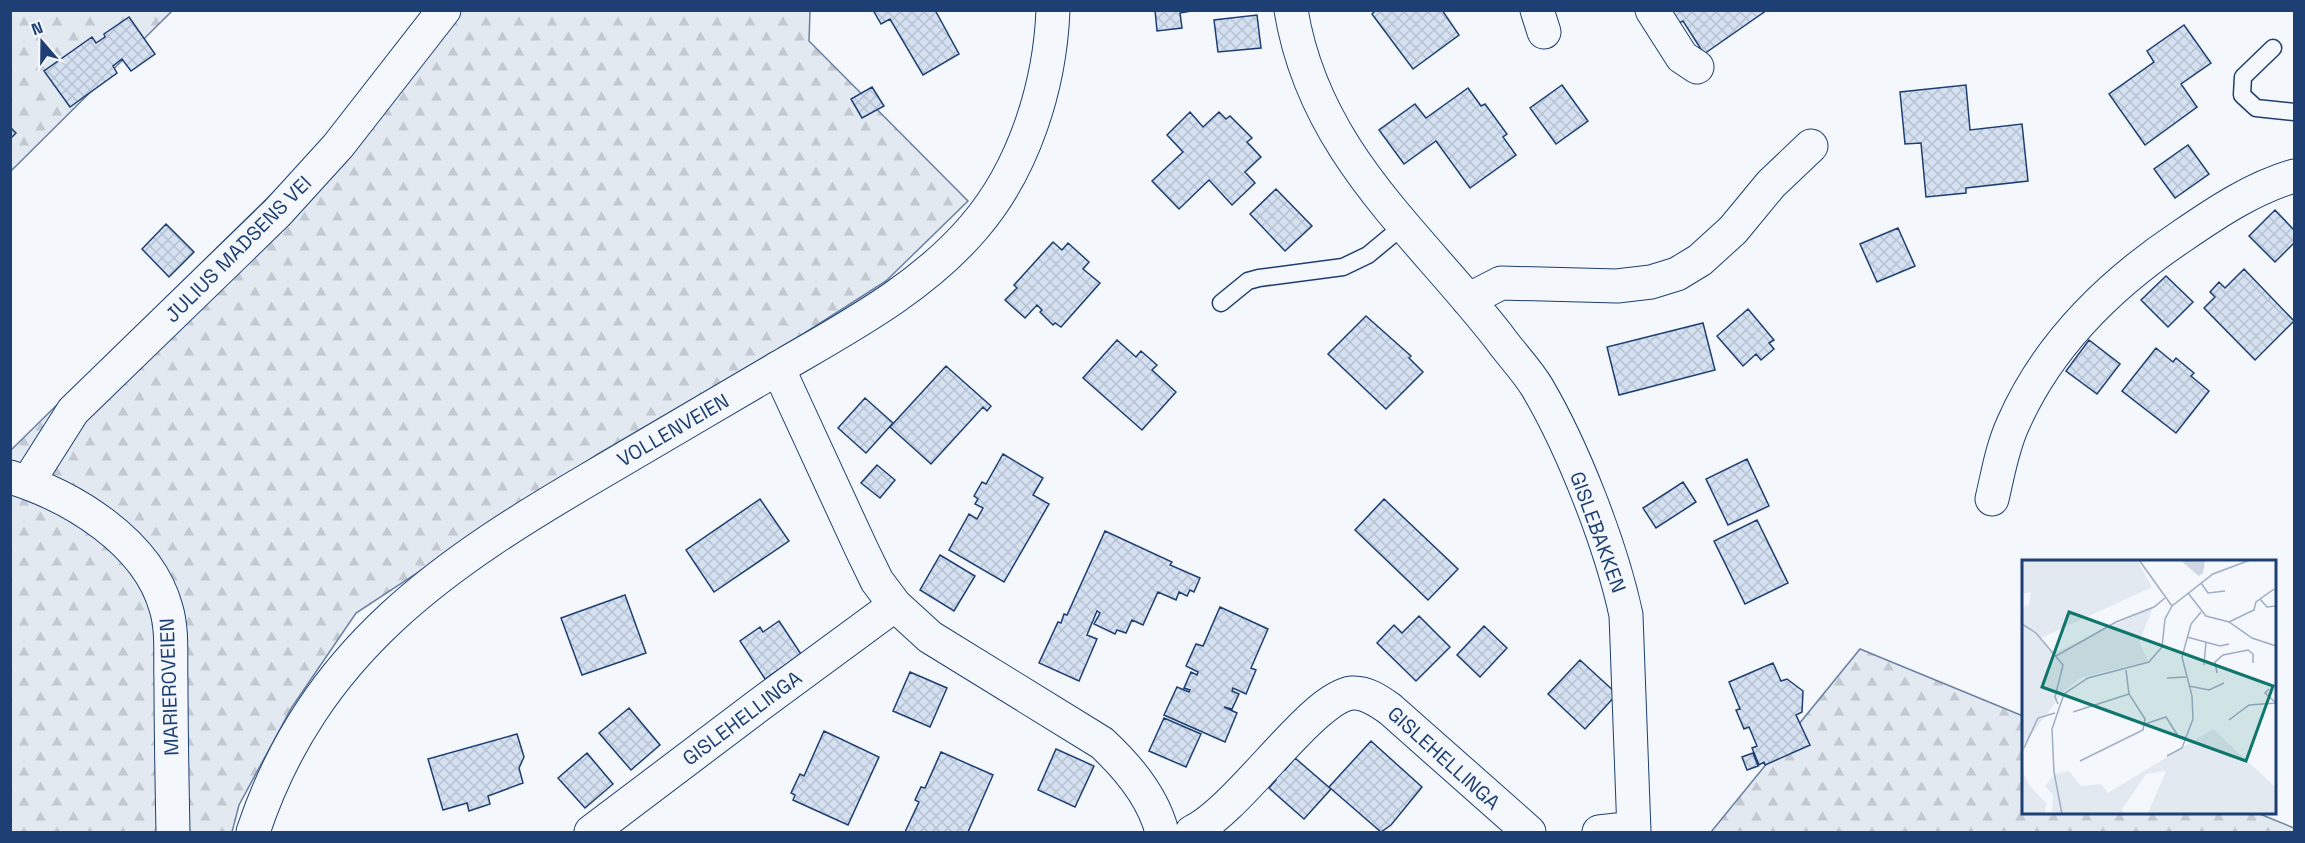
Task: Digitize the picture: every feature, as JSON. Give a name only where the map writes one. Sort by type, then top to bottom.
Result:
[{"type":"street","name":"JULIUS MADSENS VEI","points":[[19,480],[73,411],[277,213],[338,146],[444,10]]},
{"type":"street","name":"VOLLENVEIEN","points":[[253,832],[279,766],[318,700],[357,652],[427,586],[504,530],[896,296],[941,260],[976,225],[1005,180],[1029,131],[1047,68],[1053,10]]},
{"type":"street","name":"GISLEBAKKEN","points":[[1291,10],[1308,80],[1324,115],[1346,150],[1403,226],[1468,300],[1536,386],[1572,459],[1618,580],[1626,615],[1634,830]]},
{"type":"street","points":[[1652,10],[1682,57],[1696,67]]},
{"type":"street","points":[[1468,300],[1501,283],[1617,286],[1651,282],[1677,274],[1700,260],[1733,230],[1771,184],[1811,146]]},
{"type":"street","points":[[1992,499],[2012,425],[2040,374],[2077,324],[2112,289],[2154,254],[2234,202],[2295,176]]},
{"type":"street","points":[[778,368],[877,581],[895,605],[930,637],[1102,743],[1124,764],[1144,791],[1159,820],[1162,832]]},
{"type":"street","name":"MARIEROVEIEN","points":[[19,480],[100,523],[133,550],[158,586],[170,625],[173,832]]},
{"type":"street","name":"GISLEHELLINGA","points":[[591,832],[895,605]]},
{"type":"street","name":"GISLEHELLINGA","points":[[1192,832],[1222,810],[1325,706],[1352,693],[1370,697],[1390,709],[1529,832]]},
{"type":"street","points":[[1599,832],[1634,830]]},
{"type":"lane","points":[[2273,48],[2243,76],[2242,95],[2256,108],[2295,112]]},
{"type":"lane","points":[[1221,303],[1248,281],[1330,270],[1356,262],[1403,226]]},
{"type":"green space","points":[[11,11],[172,11],[11,171]]},
{"type":"green space","points":[[444,11],[810,11],[809,41],[968,201],[886,281],[800,336],[598,454],[356,613],[292,707],[239,805],[232,832],[11,832],[10,451],[353,114]]},
{"type":"green space","points":[[1860,649],[2022,716],[2022,813],[2257,813],[2294,828],[2294,832],[1711,832]]},
{"type":"building","points":[[873,10],[935,10],[959,54],[923,75],[890,19],[881,24]]},
{"type":"building","points":[[1155,10],[1197,10],[1180,13],[1182,28],[1157,31]]},
{"type":"building","points":[[1376,10],[1442,10],[1459,35],[1413,69],[1372,14]]},
{"type":"building","points":[[1670,10],[1767,10],[1704,54],[1683,21],[1679,23]]},
{"type":"building","points":[[1257,15],[1261,48],[1218,52],[1214,20]]},
{"type":"building","points":[[129,17],[155,54],[131,71],[122,59],[113,66],[117,73],[70,107],[44,71],[92,37],[96,43],[105,37],[104,34]]},
{"type":"building","points":[[2184,25],[2211,63],[2181,84],[2197,107],[2145,145],[2109,94],[2154,62],[2147,51]]},
{"type":"building","points":[[1562,85],[1588,121],[1556,144],[1530,108]]},
{"type":"building","points":[[1966,85],[1970,130],[2022,124],[2028,181],[1966,188],[1966,193],[1926,197],[1921,143],[1905,144],[1900,92]]},
{"type":"building","points":[[872,87],[884,106],[862,118],[851,99]]},
{"type":"building","points":[[1468,88],[1481,106],[1485,104],[1507,134],[1503,137],[1516,155],[1470,188],[1436,141],[1404,164],[1379,130],[1415,104],[1426,118]]},
{"type":"building","points":[[1190,112],[1203,127],[1219,112],[1226,119],[1230,116],[1252,138],[1247,142],[1261,157],[1245,172],[1255,183],[1232,205],[1209,180],[1179,209],[1152,181],[1183,152],[1167,135]]},
{"type":"building","points":[[10,127],[16,133],[10,139]]},
{"type":"building","points":[[2188,145],[2209,174],[2175,198],[2154,169]]},
{"type":"building","points":[[1276,189],[1312,226],[1285,251],[1250,214]]},
{"type":"building","points":[[2275,210],[2294,230],[2294,243],[2275,262],[2249,236]]},
{"type":"building","points":[[166,224],[194,252],[169,277],[142,249]]},
{"type":"building","points":[[1898,228],[1915,266],[1877,282],[1860,244]]},
{"type":"building","points":[[1053,242],[1062,250],[1068,243],[1089,262],[1083,269],[1100,283],[1061,327],[1055,323],[1053,325],[1040,312],[1042,310],[1037,305],[1025,318],[1005,300],[1017,288],[1014,285]]},
{"type":"building","points":[[2244,269],[2294,321],[2255,360],[2204,308],[2215,297],[2210,292],[2219,282],[2225,288]]},
{"type":"building","points":[[2166,276],[2193,302],[2168,327],[2141,300]]},
{"type":"building","points":[[1748,309],[1774,340],[1769,343],[1774,349],[1761,360],[1756,354],[1743,366],[1717,336]]},
{"type":"building","points":[[1366,316],[1411,356],[1409,358],[1423,372],[1386,409],[1328,354]]},
{"type":"building","points":[[1703,323],[1715,370],[1619,395],[1607,347]]},
{"type":"building","points":[[1117,340],[1136,357],[1141,351],[1157,365],[1152,370],[1176,392],[1142,430],[1083,378]]},
{"type":"building","points":[[2089,340],[2120,364],[2097,394],[2066,371]]},
{"type":"building","points":[[2156,348],[2173,362],[2176,358],[2194,373],[2191,376],[2209,391],[2176,433],[2122,391]]},
{"type":"building","points":[[946,366],[991,406],[987,411],[983,407],[931,464],[890,427]]},
{"type":"building","points":[[865,398],[893,423],[866,453],[838,428]]},
{"type":"building","points":[[1003,454],[1043,478],[1033,495],[1049,504],[1004,582],[949,550],[969,514],[977,519],[983,508],[975,504],[978,499],[974,496],[982,482],[986,484]]},
{"type":"building","points":[[1747,459],[1769,506],[1728,525],[1706,479]]},
{"type":"building","points":[[877,465],[895,480],[880,498],[861,483]]},
{"type":"building","points":[[1683,482],[1696,502],[1656,528],[1643,508]]},
{"type":"building","points":[[760,499],[789,541],[714,592],[686,550]]},
{"type":"building","points":[[1384,499],[1458,569],[1428,600],[1355,530]]},
{"type":"building","points":[[1757,520],[1788,583],[1745,604],[1714,541]]},
{"type":"building","points":[[1105,531],[1172,562],[1170,565],[1200,578],[1194,592],[1190,590],[1187,596],[1179,592],[1176,600],[1158,592],[1143,625],[1132,620],[1126,633],[1117,630],[1115,634],[1094,624],[1100,613],[1097,611],[1087,635],[1097,639],[1079,681],[1039,663],[1058,622],[1061,623],[1064,614],[1067,615]]},
{"type":"building","points":[[940,555],[975,576],[954,611],[920,590]]},
{"type":"building","points":[[625,595],[646,653],[582,675],[561,618]]},
{"type":"building","points":[[1220,607],[1268,629],[1251,668],[1256,670],[1246,694],[1233,688],[1232,691],[1239,694],[1232,709],[1224,707],[1237,713],[1225,742],[1164,715],[1177,687],[1189,692],[1190,690],[1184,688],[1191,672],[1197,675],[1198,672],[1186,666],[1196,644],[1203,646]]},
{"type":"building","points":[[1419,616],[1450,647],[1416,681],[1377,643],[1394,625],[1402,633]]},
{"type":"building","points":[[779,621],[801,654],[765,679],[740,641],[760,627],[763,632]]},
{"type":"building","points":[[1484,626],[1507,648],[1480,677],[1457,655]]},
{"type":"building","points":[[1580,660],[1617,694],[1585,729],[1548,694]]},
{"type":"building","points":[[1773,663],[1781,681],[1787,679],[1803,691],[1802,712],[1796,715],[1810,745],[1765,765],[1764,762],[1759,765],[1752,748],[1757,746],[1749,727],[1744,729],[1736,710],[1740,709],[1729,682]]},
{"type":"building","points":[[910,672],[947,688],[930,727],[893,711]]},
{"type":"building","points":[[629,708],[660,745],[631,770],[599,733]]},
{"type":"building","points":[[1164,718],[1201,734],[1186,767],[1149,751]]},
{"type":"building","points":[[824,731],[879,757],[848,825],[793,800],[795,795],[791,793],[800,774],[804,776]]},
{"type":"building","points":[[517,734],[524,757],[519,768],[523,783],[488,796],[490,804],[469,811],[467,803],[443,810],[428,759]]},
{"type":"building","points":[[1371,741],[1422,787],[1391,825],[1381,832],[1329,787]]},
{"type":"building","points":[[1056,749],[1094,766],[1075,807],[1038,790]]},
{"type":"building","points":[[941,752],[993,775],[968,832],[905,832],[919,802],[915,800],[921,787],[925,788]]},
{"type":"building","points":[[587,753],[613,784],[585,808],[558,778]]},
{"type":"building","points":[[1753,753],[1758,766],[1747,770],[1742,757]]},
{"type":"building","points":[[1295,758],[1331,789],[1304,819],[1269,788],[1276,780],[1272,778],[1281,767],[1285,770]]}]
